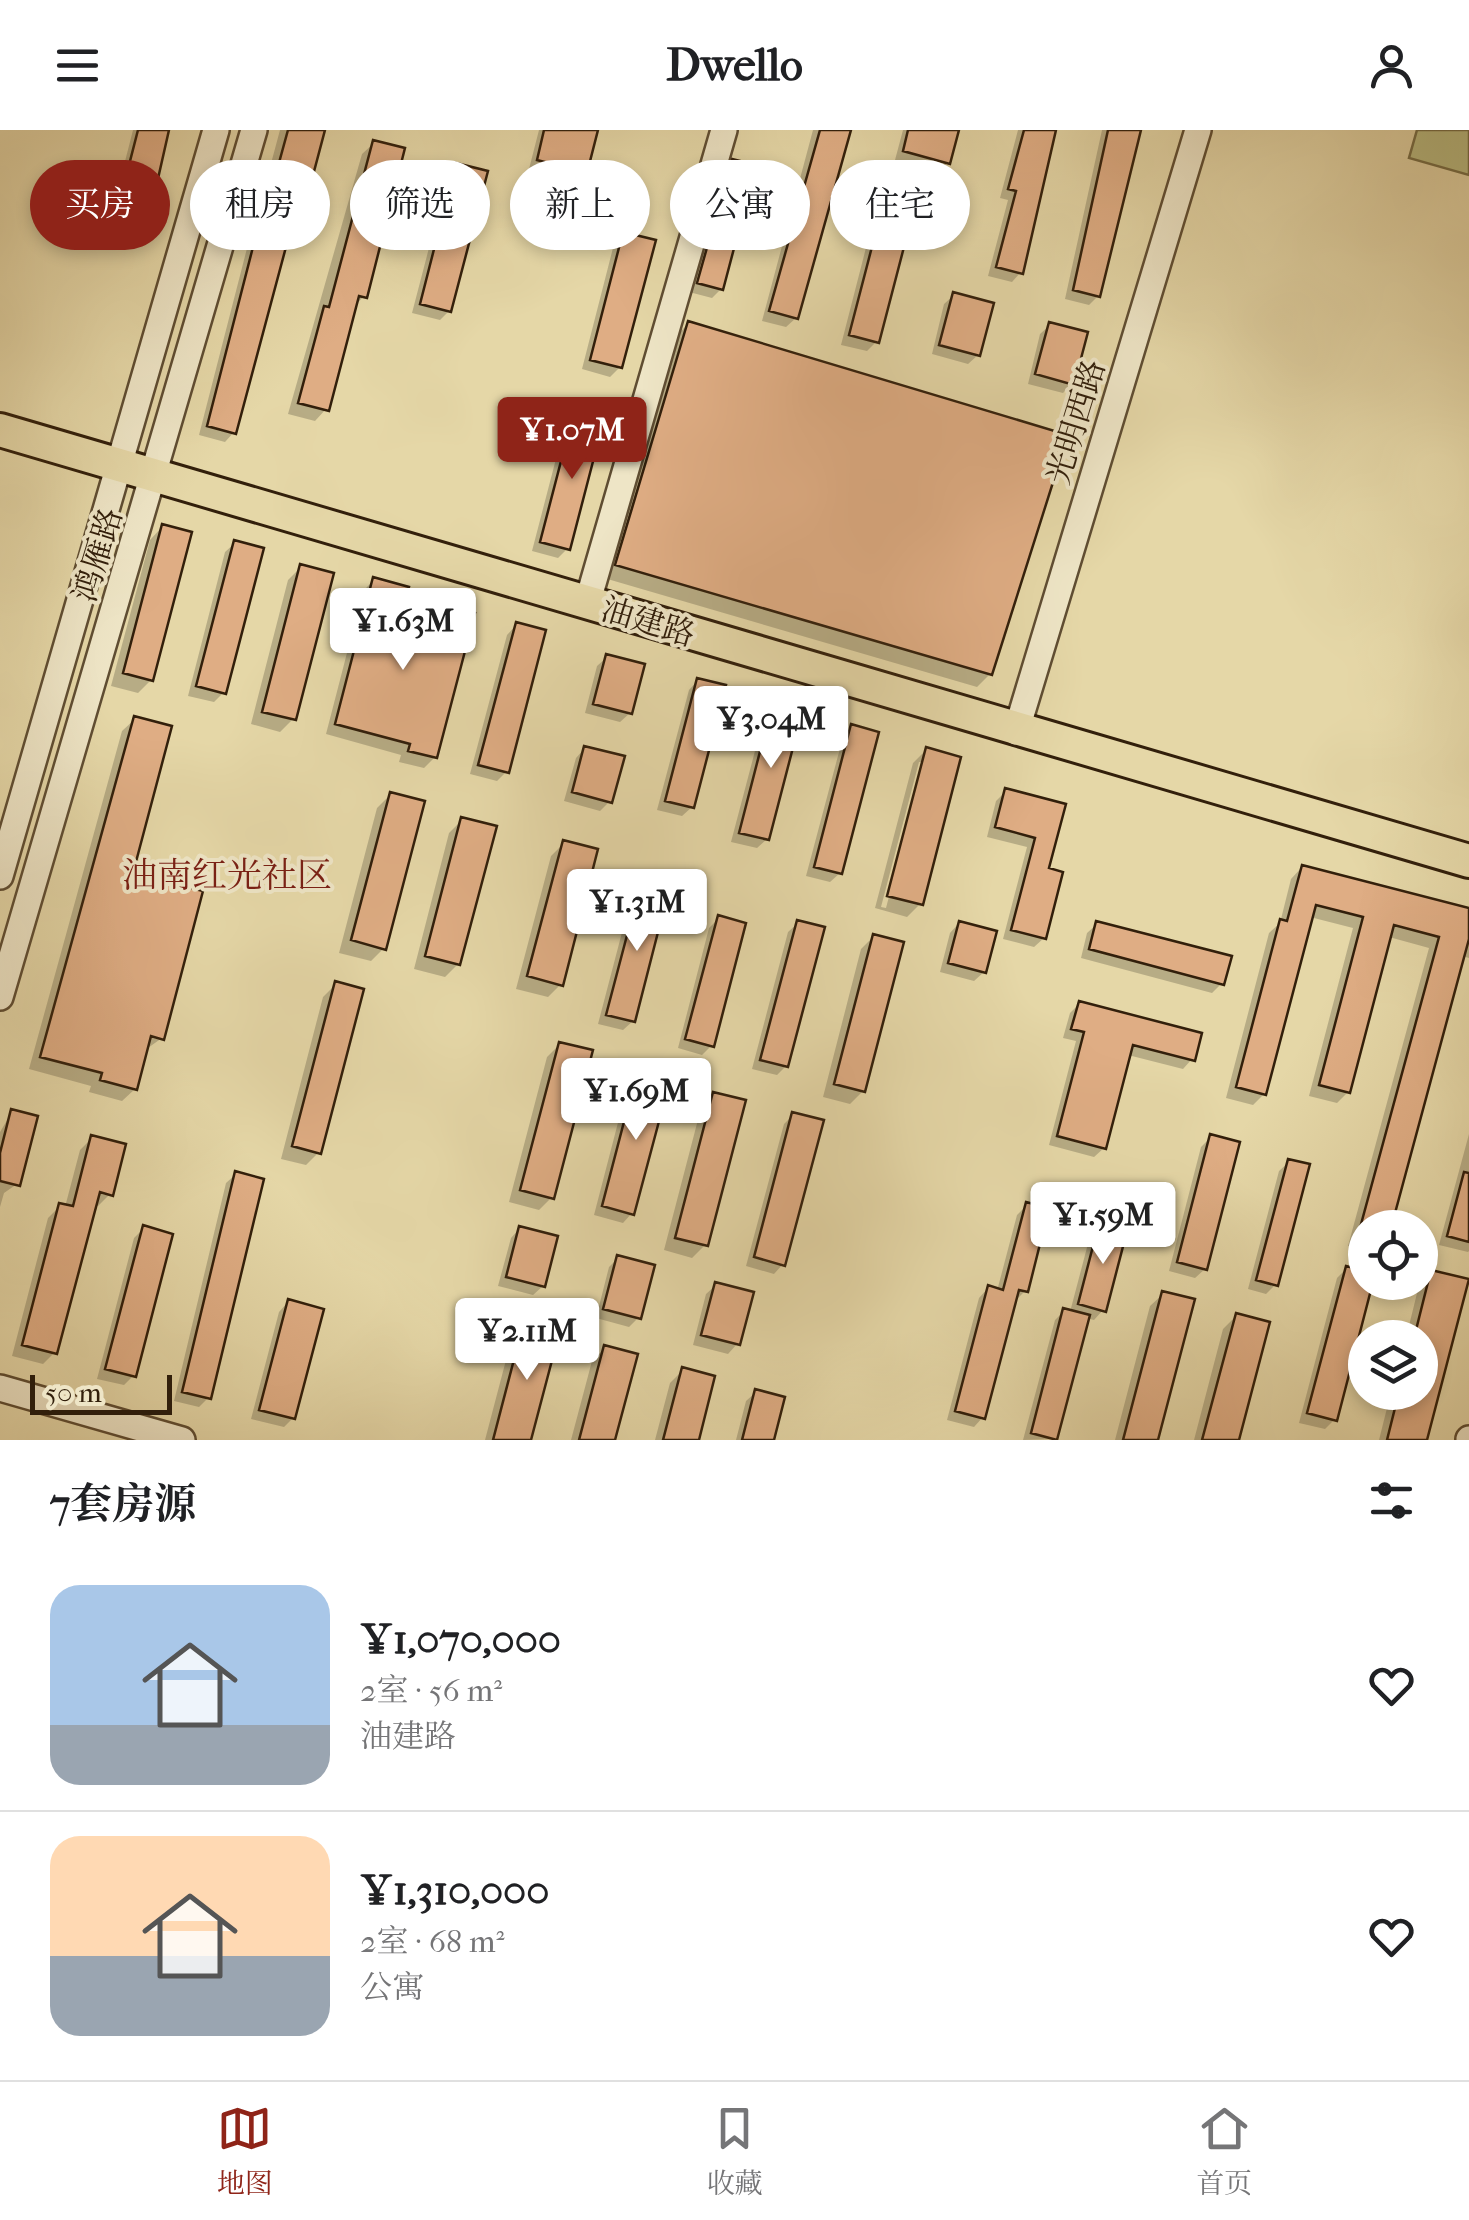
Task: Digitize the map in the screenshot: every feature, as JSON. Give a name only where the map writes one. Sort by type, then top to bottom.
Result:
[{"type":"main road","name":"油建路","points":[[0,430],[1016,732],[1469,861]]},
{"type":"street","name":"鸿雁路","points":[[0,876],[216,130]]},
{"type":"street","name":"鸿雁路","points":[[0,997],[254,130]]},
{"type":"street","points":[[587,604],[724,130]]},
{"type":"street","name":"光明西路","points":[[1016,732],[1198,130]]},
{"type":"street","points":[[0,1388],[182,1440]]},
{"type":"green space","points":[[1417,130],[1469,130],[1469,175],[1409,158]]},
{"type":"building","points":[[138,130],[169,130],[162,160],[130,160]]},
{"type":"building","points":[[288,130],[325,130],[317,160],[280,160]]},
{"type":"building","points":[[544,130],[598,130],[590,160],[537,160]]},
{"type":"building","points":[[820,130],[851,130],[843,160],[830,160],[830,205],[798,319],[769,311],[786,250],[810,250],[810,165]]},
{"type":"building","points":[[908,130],[959,130],[951,160],[903,151]]},
{"type":"building","points":[[1024,130],[1056,130],[1023,274],[996,267],[1016,191],[1008,189]]},
{"type":"building","points":[[1108,130],[1141,130],[1100,297],[1073,290]]},
{"type":"building","points":[[373,140],[405,148],[402,160],[368,160]]},
{"type":"building","points":[[350,227],[350,250],[379,250],[367,298],[359,296],[329,411],[298,403],[324,306],[329,307]]},
{"type":"building","points":[[650,239],[656,240],[622,368],[590,360],[618,250],[650,250]]},
{"type":"building","points":[[252,250],[285,250],[236,434],[207,426]]},
{"type":"building","points":[[434,250],[467,250],[451,312],[420,304]]},
{"type":"building","points":[[706,250],[734,250],[723,290],[697,283]]},
{"type":"building","points":[[871,250],[903,250],[879,343],[849,335]]},
{"type":"building","points":[[953,292],[994,303],[980,356],[939,345]]},
{"type":"building","points":[[688,321],[1068,435],[992,675],[615,565]]},
{"type":"building","points":[[1049,322],[1088,332],[1074,385],[1035,374]]},
{"type":"building","points":[[573,415],[603,423],[570,550],[540,542]]},
{"type":"building","points":[[162,524],[192,532],[153,681],[123,673]]},
{"type":"building","points":[[234,540],[264,548],[226,694],[196,686]]},
{"type":"building","points":[[300,564],[334,573],[296,720],[262,712]]},
{"type":"building","points":[[373,577],[409,587],[399,627],[438,637],[446,605],[475,613],[437,758],[408,751],[410,744],[335,724]]},
{"type":"building","points":[[516,622],[546,630],[509,773],[478,765]]},
{"type":"building","points":[[606,654],[645,664],[632,714],[593,704]]},
{"type":"building","points":[[697,678],[726,685],[694,808],[665,801]]},
{"type":"building","points":[[773,701],[803,709],[769,840],[739,833]]},
{"type":"building","points":[[134,716],[172,726],[133,873],[203,891],[164,1040],[151,1036],[137,1090],[100,1080],[102,1073],[40,1057]]},
{"type":"building","points":[[851,724],[879,732],[842,874],[814,867]]},
{"type":"building","points":[[584,746],[625,756],[612,803],[572,792]]},
{"type":"building","points":[[926,747],[961,757],[923,905],[887,896]]},
{"type":"building","points":[[1005,788],[1066,804],[1049,868],[1063,872],[1046,939],[1011,930],[1035,838],[995,827]]},
{"type":"building","points":[[390,792],[425,801],[386,950],[351,940]]},
{"type":"building","points":[[461,817],[497,826],[460,965],[425,956]]},
{"type":"building","points":[[563,840],[598,849],[563,986],[527,976]]},
{"type":"building","points":[[1302,865],[1469,908],[1469,939],[1396,1210],[1365,1210],[1439,937],[1394,925],[1350,1093],[1319,1085],[1363,917],[1316,905],[1266,1095],[1236,1087],[1280,919],[1287,921]]},
{"type":"building","points":[[640,886],[668,893],[635,1022],[606,1015]]},
{"type":"building","points":[[718,915],[746,923],[714,1047],[685,1039]]},
{"type":"building","points":[[797,920],[825,927],[788,1067],[760,1060]]},
{"type":"building","points":[[959,921],[997,931],[986,973],[948,963]]},
{"type":"building","points":[[1096,921],[1232,956],[1224,985],[1089,949]]},
{"type":"building","points":[[873,934],[904,942],[865,1092],[834,1084]]},
{"type":"building","points":[[335,981],[364,989],[321,1154],[292,1146]]},
{"type":"building","points":[[1079,1001],[1202,1033],[1195,1061],[1133,1045],[1106,1149],[1057,1136],[1084,1032],[1071,1029]]},
{"type":"building","points":[[559,1042],[593,1050],[554,1199],[520,1190]]},
{"type":"building","points":[[637,1072],[670,1080],[634,1215],[602,1206]]},
{"type":"building","points":[[713,1092],[746,1100],[708,1246],[675,1238]]},
{"type":"building","points":[[11,1109],[38,1116],[20,1186],[0,1181],[0,1153]]},
{"type":"building","points":[[792,1112],[824,1120],[785,1266],[754,1257]]},
{"type":"building","points":[[1210,1134],[1240,1142],[1207,1270],[1177,1262]]},
{"type":"building","points":[[91,1135],[126,1144],[113,1196],[100,1192],[57,1354],[22,1345],[59,1203],[73,1206]]},
{"type":"building","points":[[1288,1159],[1310,1164],[1278,1286],[1256,1280]]},
{"type":"building","points":[[235,1171],[264,1179],[211,1399],[182,1392]]},
{"type":"building","points":[[1464,1172],[1469,1173],[1469,1242],[1447,1236]]},
{"type":"building","points":[[1026,1202],[1049,1208],[1028,1292],[1019,1290],[985,1419],[955,1411],[988,1285],[1003,1290]]},
{"type":"building","points":[[1099,1223],[1127,1231],[1106,1312],[1078,1304]]},
{"type":"building","points":[[143,1225],[173,1234],[136,1377],[105,1369]]},
{"type":"building","points":[[519,1226],[558,1236],[545,1287],[506,1277]]},
{"type":"building","points":[[617,1255],[655,1265],[641,1319],[603,1309]]},
{"type":"building","points":[[1348,1267],[1348,1300],[1368,1300],[1363,1320],[1348,1320],[1348,1379],[1337,1421],[1307,1413]]},
{"type":"building","points":[[1438,1272],[1469,1279],[1438,1398],[1438,1320],[1418,1320],[1424,1300],[1438,1300]]},
{"type":"building","points":[[715,1282],[754,1292],[740,1345],[701,1335]]},
{"type":"building","points":[[1162,1291],[1195,1299],[1158,1440],[1123,1440]]},
{"type":"building","points":[[288,1299],[324,1309],[295,1419],[259,1410]]},
{"type":"building","points":[[1063,1308],[1090,1315],[1057,1440],[1031,1433]]},
{"type":"building","points":[[1236,1313],[1270,1322],[1239,1440],[1202,1440]]},
{"type":"building","points":[[524,1321],[560,1330],[531,1440],[493,1440]]},
{"type":"building","points":[[604,1345],[638,1354],[615,1440],[579,1440]]},
{"type":"building","points":[[682,1367],[715,1376],[699,1440],[663,1440]]},
{"type":"building","points":[[755,1389],[785,1397],[774,1440],[742,1440]]},
{"type":"building","points":[[1394,1410],[1435,1410],[1427,1440],[1387,1440]]},
{"type":"district","name":"油南红光社区","points":[[227,875]]}]
